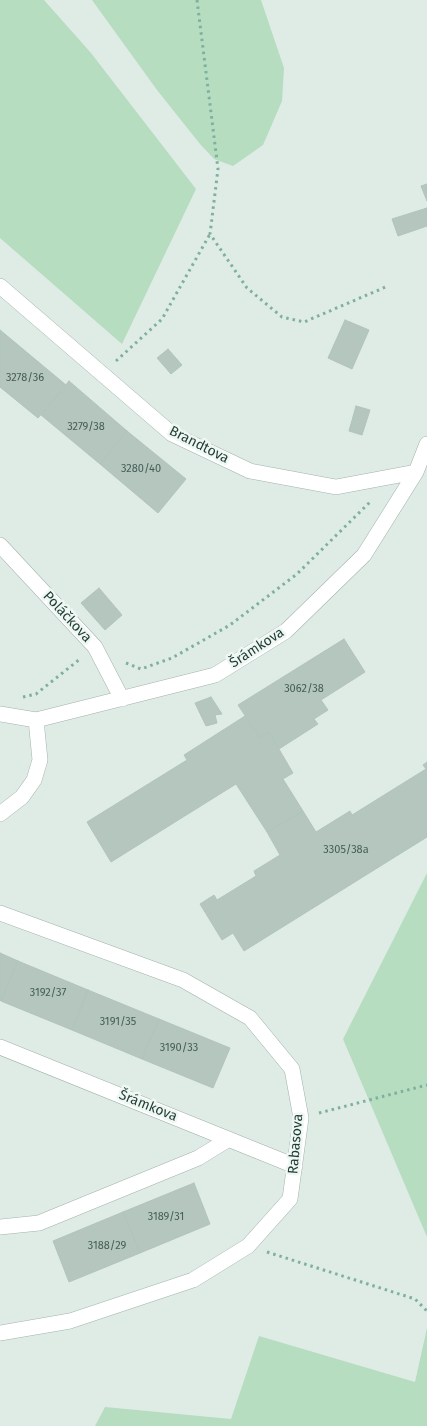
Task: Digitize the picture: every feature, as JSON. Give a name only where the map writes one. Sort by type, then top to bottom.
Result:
[{"type":"street","name":"Brandtova","points":[[0,286],[172,434],[250,471],[336,487],[416,472]]},
{"type":"street","name":"Šrámkova","points":[[0,714],[36,720],[215,675],[286,631],[364,555],[416,472],[427,444]]},
{"type":"street","name":"Poláčkova","points":[[0,545],[95,647],[122,699]]},
{"type":"street","points":[[0,814],[22,797],[34,780],[40,760],[36,720]]},
{"type":"street","name":"Rabasova","points":[[0,913],[183,980],[250,1018],[292,1069],[301,1118],[290,1200],[248,1246],[194,1280],[70,1321],[0,1333]]},
{"type":"street","name":"Šrámkova","points":[[0,1047],[295,1166]]},
{"type":"street","points":[[0,1227],[40,1223],[198,1158],[230,1139]]},
{"type":"path","points":[[102,374],[162,319],[210,234],[218,168],[197,0]]},
{"type":"path","points":[[210,234],[247,288],[282,317],[304,322],[388,286]]},
{"type":"path","points":[[122,661],[141,669],[172,658],[230,625],[297,574],[369,504],[383,479]]},
{"type":"path","points":[[21,698],[36,694],[95,647]]},
{"type":"path","points":[[301,1118],[427,1085]]},
{"type":"path","points":[[248,1246],[415,1299],[427,1311]]},
{"type":"green space","points":[[0,0],[44,0],[91,53],[196,189],[122,344],[0,238]]},
{"type":"green space","points":[[92,0],[261,0],[284,68],[282,101],[263,145],[233,166],[214,159],[157,90]]},
{"type":"green space","points":[[427,873],[427,1237],[343,1039]]},
{"type":"green space","points":[[427,1328],[427,1426],[95,1426],[105,1407],[231,1419],[259,1336],[415,1382]]},
{"type":"building","points":[[427,184],[427,201],[421,186]]},
{"type":"building","points":[[427,208],[427,226],[398,236],[392,219]]},
{"type":"building","points":[[345,320],[369,330],[352,369],[328,358]]},
{"type":"building","points":[[0,330],[66,385],[38,418],[0,387]]},
{"type":"building","points":[[168,349],[182,365],[171,374],[157,358]]},
{"type":"building","points":[[69,381],[127,431],[100,464],[41,415]]},
{"type":"building","points":[[356,406],[370,410],[362,435],[349,431]]},
{"type":"building","points":[[127,431],[186,479],[158,513],[100,464]]},
{"type":"building","points":[[99,588],[122,615],[105,630],[81,603]]},
{"type":"building","points":[[344,639],[365,672],[321,700],[328,710],[314,719],[318,724],[279,749],[269,732],[260,738],[238,705]]},
{"type":"building","points":[[211,697],[222,714],[215,715],[217,723],[206,726],[195,703]]},
{"type":"building","points":[[245,716],[260,738],[269,732],[293,773],[283,779],[303,811],[267,832],[236,784],[111,862],[87,822],[187,760],[184,755]]},
{"type":"building","points":[[427,762],[427,837],[244,951],[233,933],[222,940],[200,904],[214,895],[217,900],[256,876],[254,871],[280,855],[267,832],[303,811],[316,832],[350,811],[352,815],[426,769],[423,765]]},
{"type":"building","points":[[0,953],[18,961],[1,1001],[0,1000]]},
{"type":"building","points":[[18,961],[88,990],[72,1030],[1,1001]]},
{"type":"building","points":[[88,990],[159,1019],[142,1059],[72,1030]]},
{"type":"building","points":[[159,1019],[230,1048],[213,1088],[142,1059]]},
{"type":"building","points":[[194,1183],[210,1224],[140,1253],[123,1212]]},
{"type":"building","points":[[123,1212],[140,1253],[69,1282],[53,1241]]}]
